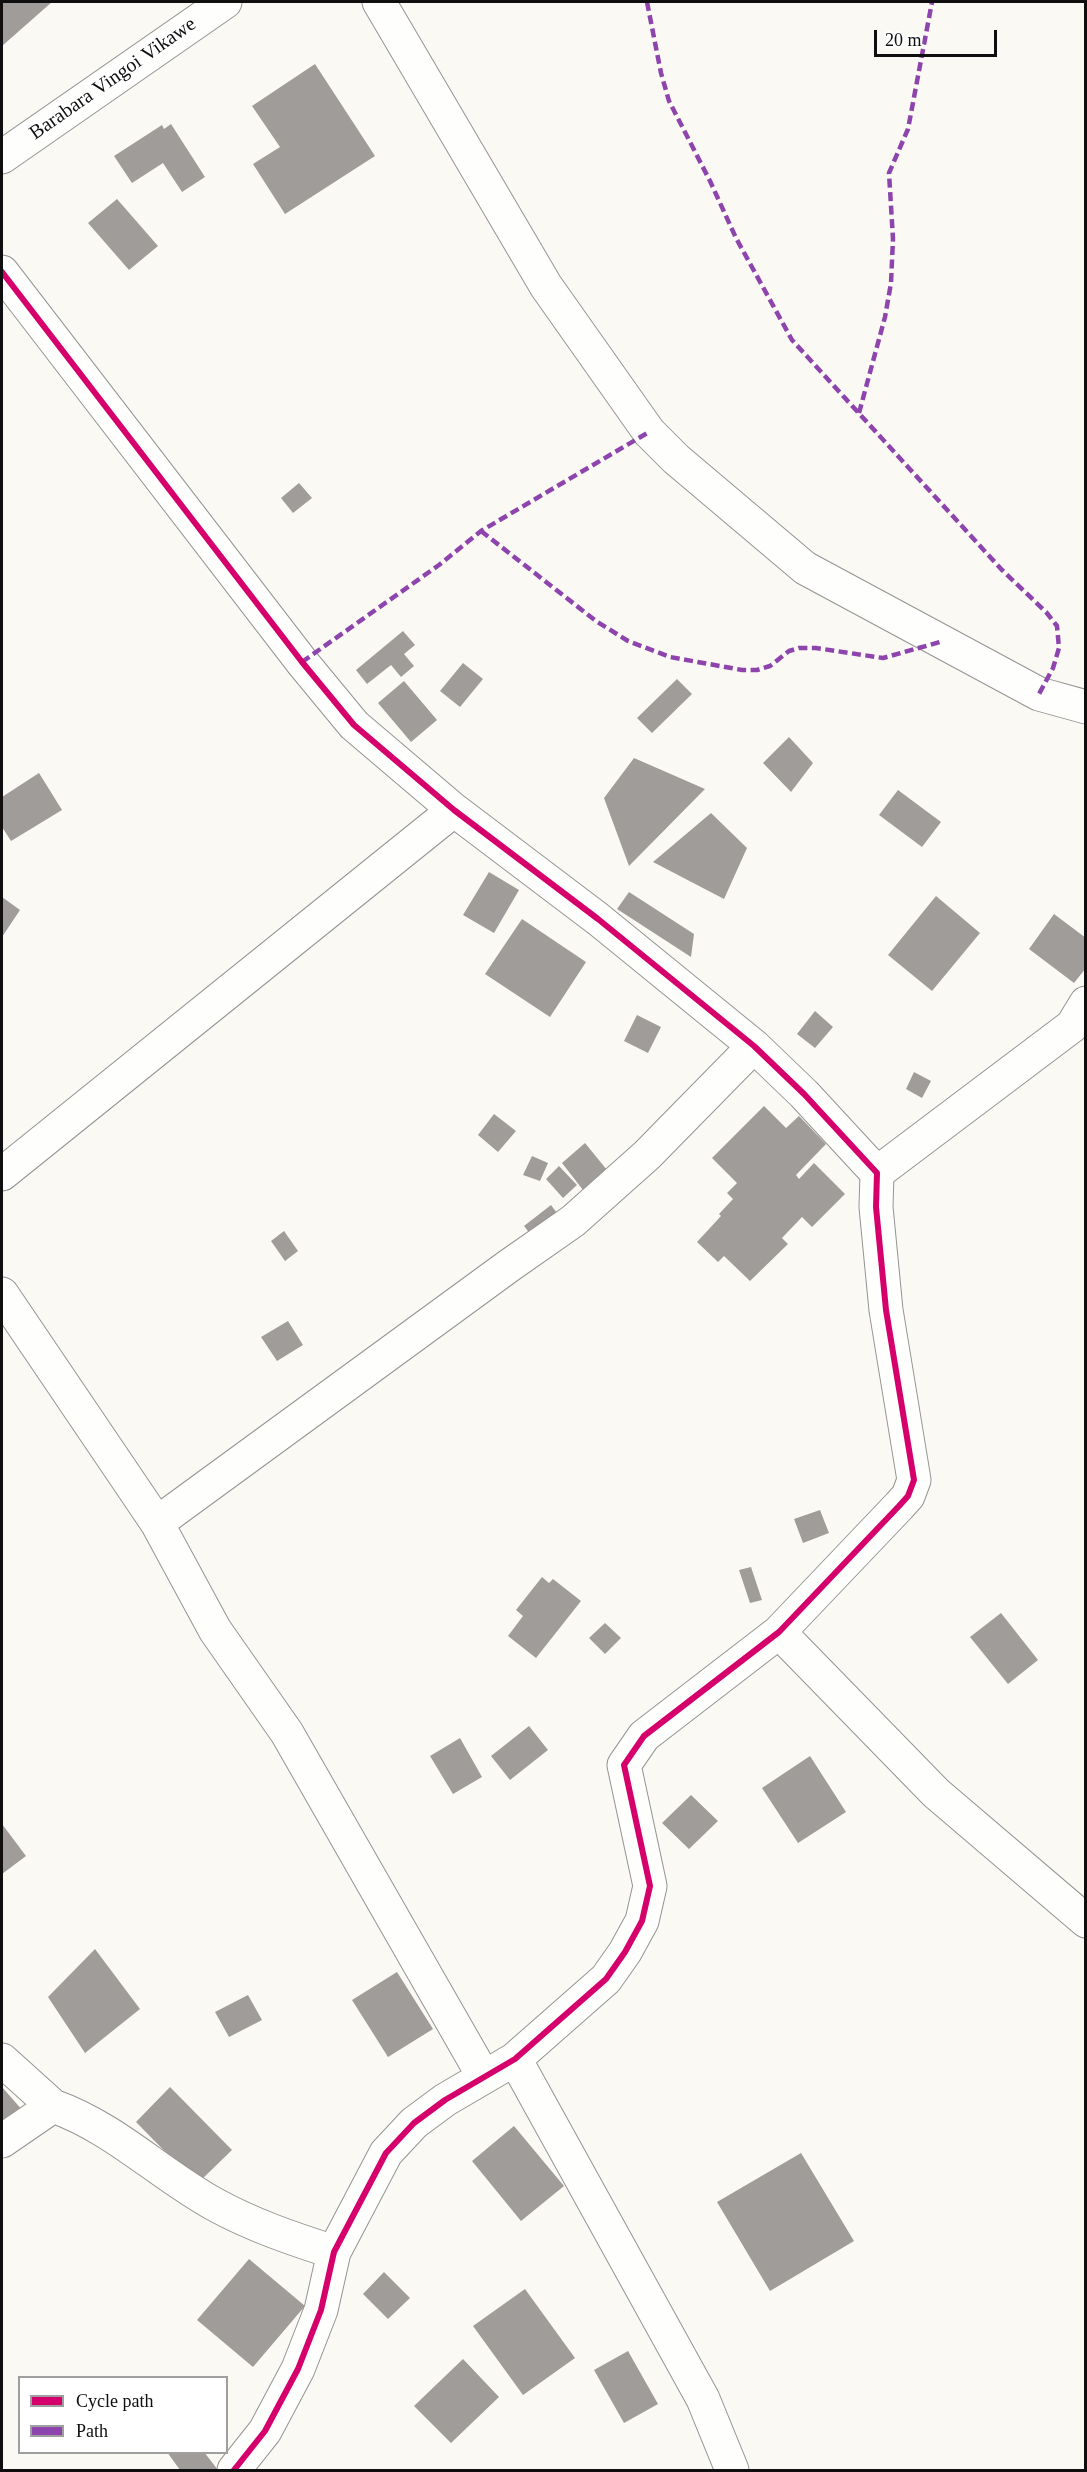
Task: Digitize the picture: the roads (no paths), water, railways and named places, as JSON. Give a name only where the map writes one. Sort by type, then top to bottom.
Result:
[{"type":"street","name":"Barabara Vingoi Vikawe","points":[[2,157],[225,2]]},
{"type":"street","points":[[379,2],[546,286],[650,432],[676,459],[805,568],[1040,694],[1086,707]]},
{"type":"street","points":[[2,272],[302,662],[354,725],[454,810],[598,919],[754,1046],[804,1094],[877,1173],[876,1207],[886,1310],[914,1480],[908,1496],[779,1632],[644,1737],[624,1765],[650,1886],[642,1921],[625,1952],[606,1979],[516,2058],[445,2100],[414,2123],[386,2152],[334,2252],[321,2310],[298,2368],[265,2431],[234,2470]]},
{"type":"street","points":[[2,1174],[454,810]]},
{"type":"street","points":[[877,1173],[1081,1024]]},
{"type":"street","points":[[157,1523],[573,1221],[647,1155],[754,1046]]},
{"type":"street","points":[[2,1294],[157,1523],[215,1630],[292,1742],[484,2077]]},
{"type":"street","points":[[779,1632],[936,1793],[1086,1921]]},
{"type":"street","points":[[516,2058],[703,2399],[732,2470]]},
{"type":"street","points":[[2,2060],[53,2106],[113,2134],[214,2204],[249,2221],[334,2252]]},
{"type":"street","points":[[2,2141],[53,2106]]}]
